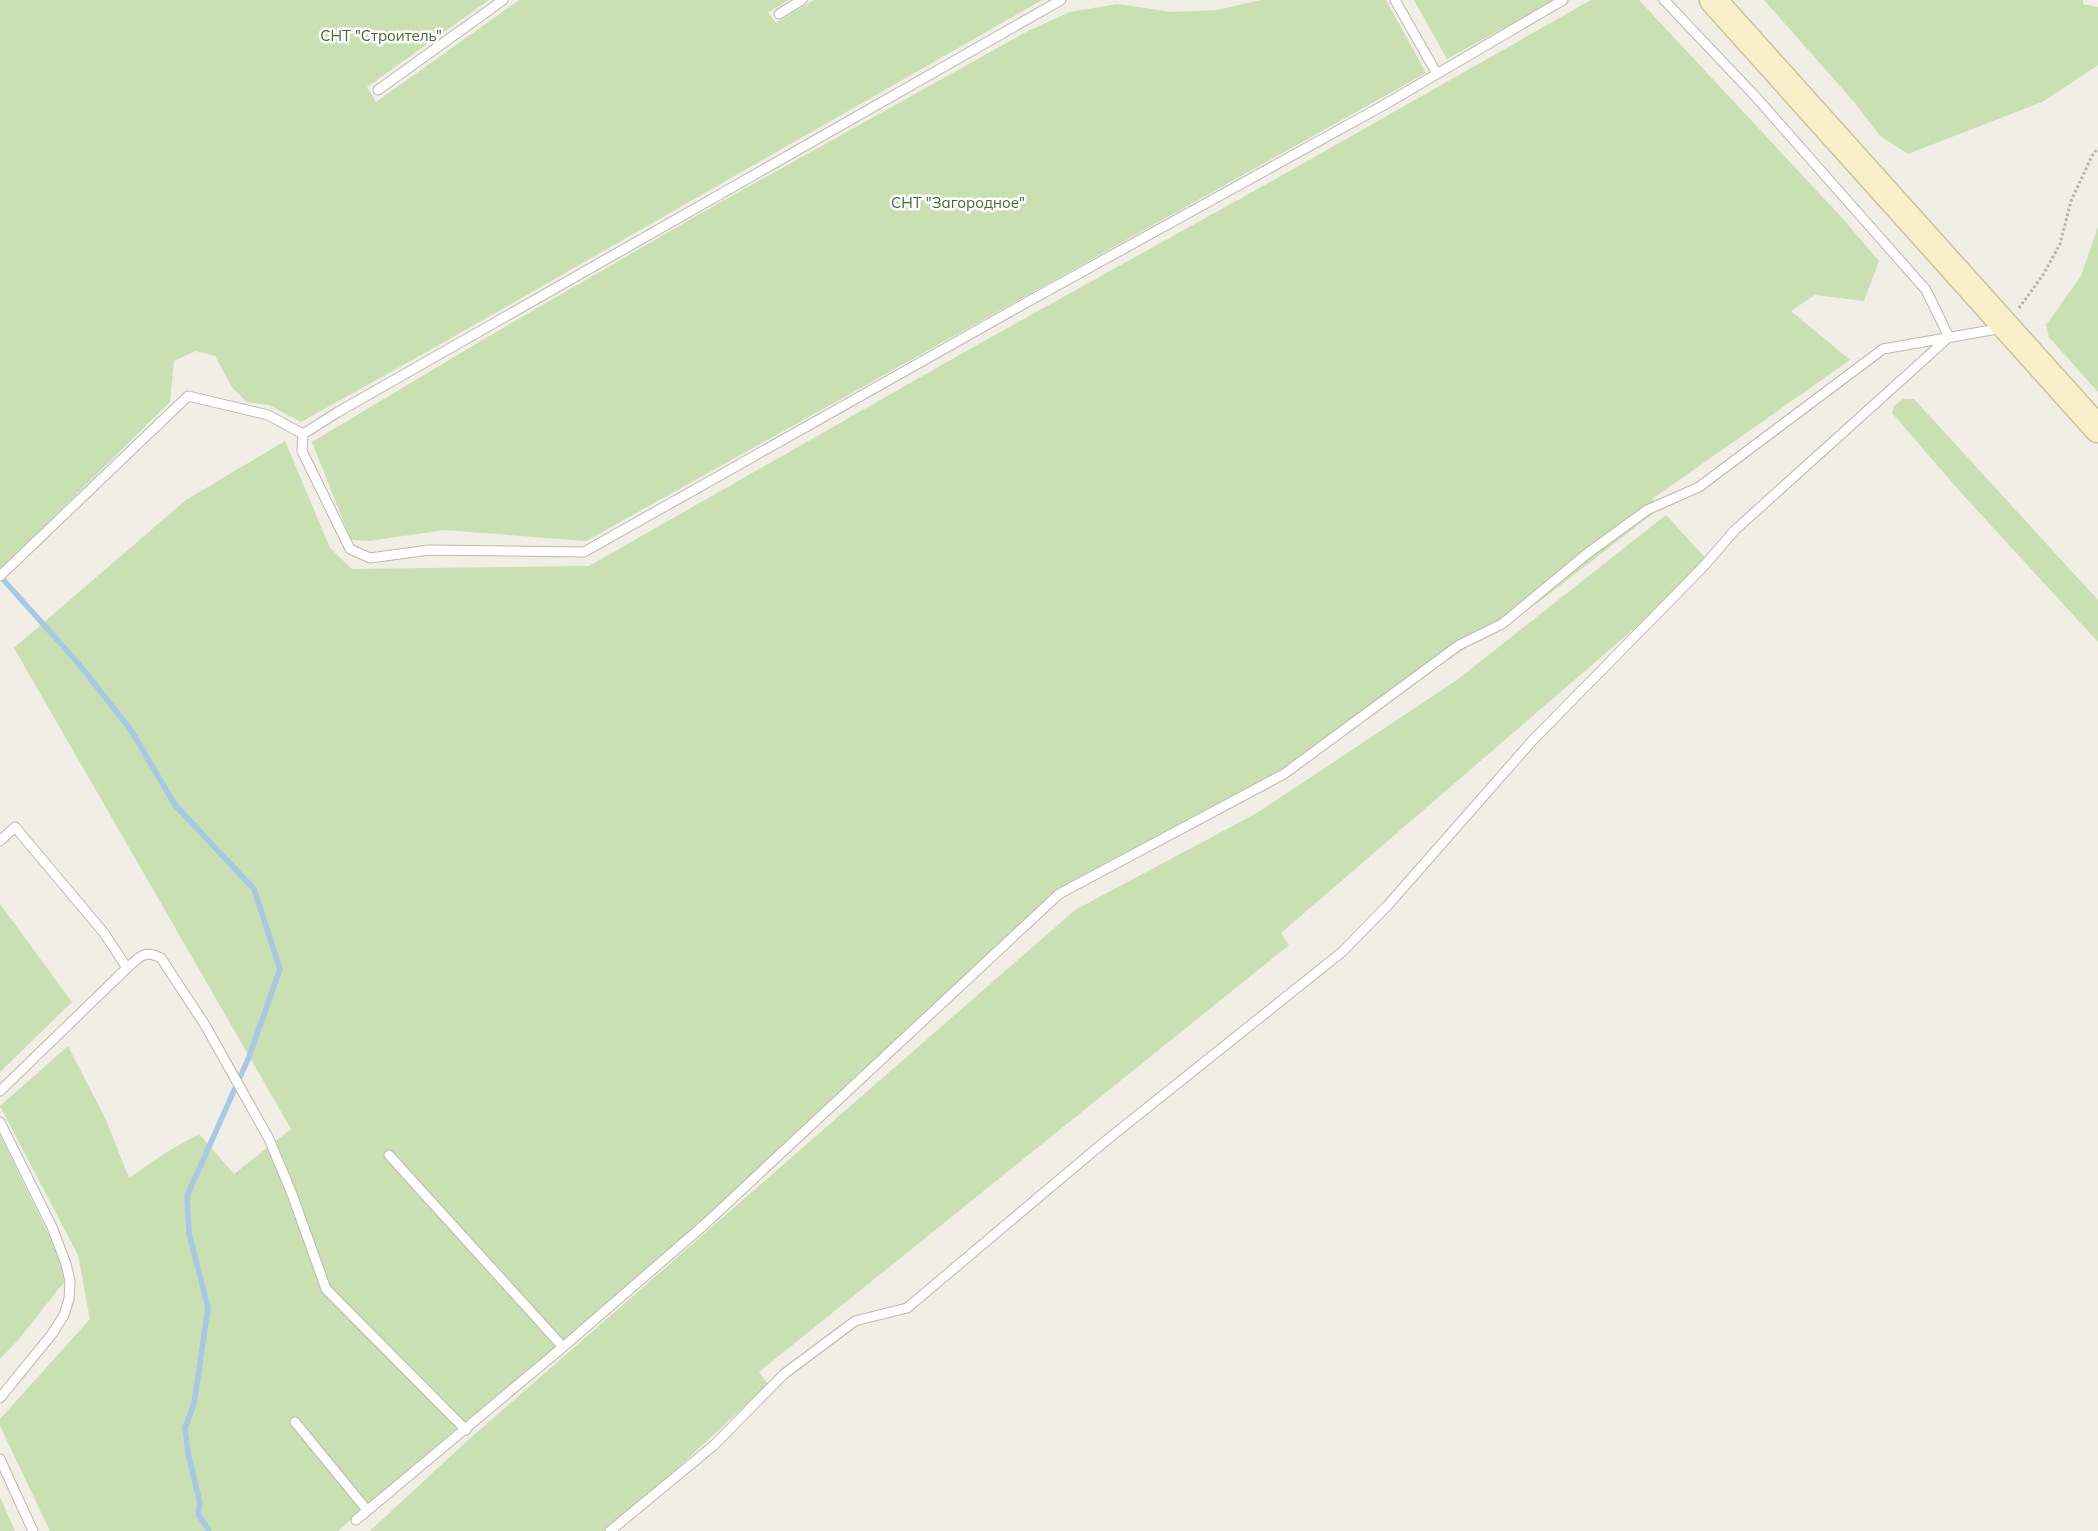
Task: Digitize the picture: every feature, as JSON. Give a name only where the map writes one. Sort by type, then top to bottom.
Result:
[{"type":"main road","points":[[1714,0],[2098,429]]},
{"type":"lane","points":[[378,90],[503,0]]},
{"type":"lane","points":[[779,14],[802,0]]},
{"type":"lane","points":[[303,434],[355,402],[1061,0]]},
{"type":"lane","points":[[1395,0],[1437,74]]},
{"type":"lane","points":[[303,434],[302,451],[350,549],[370,558],[429,550],[584,552],[1437,74],[1564,0]]},
{"type":"lane","points":[[1664,0],[1755,96],[1926,290],[1949,337]]},
{"type":"lane","points":[[356,1520],[466,1430],[704,1225],[1059,894],[1284,774],[1459,645],[1502,624],[1588,553],[1647,510],[1699,487],[1883,349],[2006,327]]},
{"type":"lane","points":[[610,1531],[712,1446],[784,1374],[855,1321],[907,1308],[1103,1143],[1342,952],[1388,905],[1532,741],[1703,567],[1735,530],[1949,337]]},
{"type":"lane","points":[[0,576],[188,396],[268,415],[303,434]]},
{"type":"lane","points":[[0,842],[15,827],[104,933],[127,968]]},
{"type":"lane","points":[[0,1091],[127,968],[144,954],[150,953],[162,958],[205,1025],[269,1139],[292,1194],[326,1289],[466,1430]]},
{"type":"lane","points":[[0,1122],[52,1227],[66,1264],[70,1281],[64,1316],[52,1334],[0,1398]]},
{"type":"lane","points":[[389,1155],[563,1347]]},
{"type":"lane","points":[[295,1422],[367,1510]]},
{"type":"lane","points":[[0,1459],[33,1531]]},
{"type":"path","points":[[2006,327],[2043,275],[2060,244],[2071,200],[2092,156],[2098,148]]},
{"type":"green space","name":"CНТ \"Строитель\"","points":[[0,0],[489,0],[367,87],[376,102],[519,0],[789,0],[768,12],[776,23],[814,0],[1042,0],[301,422],[269,405],[247,402],[232,387],[215,356],[196,351],[174,361],[170,402],[0,570]]},
{"type":"green space","name":"СНТ \"Загородное\"","points":[[1261,0],[1386,0],[1426,73],[586,541],[445,530],[369,541],[351,540],[312,442],[496,332],[705,211],[1028,31],[1070,12],[1117,4],[1172,12],[1217,10]]},
{"type":"green space","points":[[1414,0],[1555,0],[1447,59]]},
{"type":"green space","points":[[1591,0],[1639,0],[1843,219],[1879,261],[1864,301],[1815,295],[1791,311],[1850,360],[1652,499],[1660,508],[1536,604],[1451,657],[1351,729],[1245,796],[1062,892],[875,1071],[568,1337],[455,1430],[338,1531],[50,1531],[0,1426],[0,1419],[90,1319],[78,1255],[0,1106],[68,1046],[106,1120],[129,1178],[165,1153],[199,1134],[234,1174],[291,1129],[14,648],[186,500],[285,441],[330,548],[352,569],[589,566],[968,350],[1288,172]]},
{"type":"green space","points":[[1764,0],[2083,0],[2083,4],[2098,7],[2098,65],[2044,101],[1908,154],[1880,136],[1855,103]]},
{"type":"green space","points":[[2098,227],[2098,392],[2049,337],[2046,325],[2081,276]]},
{"type":"green space","points":[[1903,399],[1914,399],[2098,600],[2098,642],[1964,496],[1892,413],[1894,406]]},
{"type":"green space","points":[[1666,515],[1710,563],[1281,933],[1289,945],[759,1372],[768,1384],[610,1531],[370,1531],[467,1441],[1075,910],[1257,813],[1457,680]]},
{"type":"green space","points":[[0,904],[72,1002],[0,1072]]},
{"type":"green space","points":[[0,1135],[62,1262],[65,1281],[18,1340],[0,1359]]},
{"type":"green space","points":[[0,1497],[15,1531],[0,1531]]},
{"type":"waterway","points":[[0,576],[78,663],[131,730],[175,805],[254,889],[280,969],[249,1057],[187,1196],[189,1233],[208,1308],[194,1404],[185,1428],[188,1453],[200,1503],[198,1514],[209,1531]]}]
